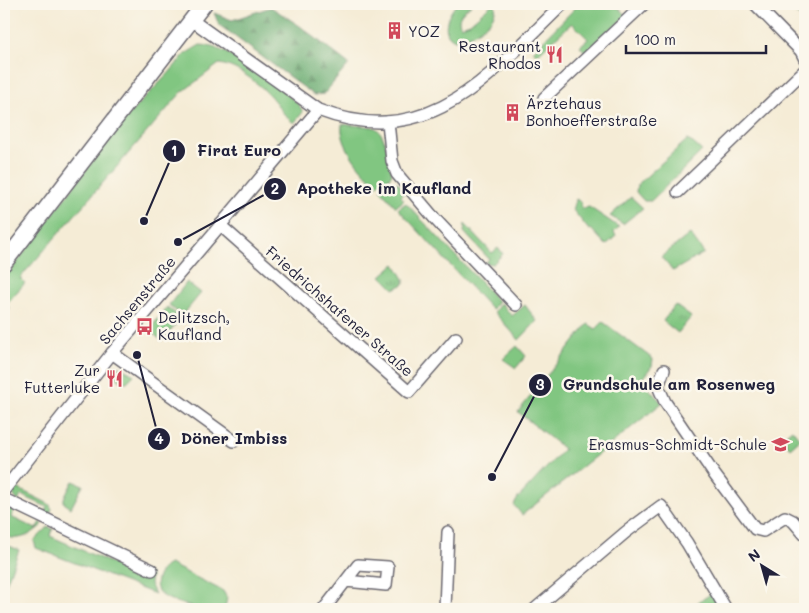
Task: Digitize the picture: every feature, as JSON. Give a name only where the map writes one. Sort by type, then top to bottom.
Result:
[{"type":"main road","points":[[4,263],[193,21],[204,4]]},
{"type":"street","points":[[193,21],[318,110],[338,118],[388,122],[427,115],[461,97],[494,70],[563,4]]},
{"type":"street","points":[[544,98],[644,4]]},
{"type":"street","points":[[755,4],[801,51],[805,59]]},
{"type":"street","points":[[678,192],[805,70]]},
{"type":"street","name":"Sachsenstraße","points":[[4,490],[112,353],[318,110]]},
{"type":"street","points":[[388,122],[392,161],[397,174],[435,219],[516,305]]},
{"type":"street","name":"Friedrichshafener Straße","points":[[220,225],[408,392],[456,338]]},
{"type":"street","points":[[112,353],[234,441]]},
{"type":"street","points":[[664,370],[658,386],[665,402],[755,529],[763,531],[785,517],[805,534]]},
{"type":"street","points":[[4,500],[152,570]]},
{"type":"street","points":[[535,609],[626,532],[661,506],[687,543],[726,609]]},
{"type":"street","points":[[445,609],[448,532]]},
{"type":"street","points":[[324,609],[346,581]]},
{"type":"green space","points":[[457,4],[472,4],[460,16],[459,22],[461,26],[470,23],[492,4],[495,4],[495,10],[493,16],[484,27],[459,41],[452,39],[448,35],[446,25],[450,13]]},
{"type":"green space","points":[[579,4],[615,4],[626,16],[586,53],[580,46],[588,39],[572,23],[537,55],[533,51]]},
{"type":"green space","points":[[786,4],[805,4],[805,22]]},
{"type":"green space","points":[[271,7],[300,26],[349,64],[324,94],[314,95],[219,25],[214,13],[232,20]]},
{"type":"green space","points":[[200,45],[224,52],[252,68],[290,97],[299,105],[303,112],[294,123],[258,84],[242,73],[219,64],[181,93],[20,278],[25,283],[6,304],[10,308],[4,316],[4,279],[125,118],[185,54]]},
{"type":"green space","points":[[342,124],[369,126],[378,130],[386,147],[392,173],[390,177],[377,185],[364,173],[348,149],[342,132]]},
{"type":"green space","points":[[687,140],[702,151],[651,201],[644,201],[636,192],[637,185]]},
{"type":"green space","points":[[392,183],[398,183],[405,192],[400,196],[404,200],[396,207],[380,189]]},
{"type":"green space","points":[[631,197],[643,208],[623,224],[610,216]]},
{"type":"green space","points":[[576,199],[581,202],[582,209],[589,207],[619,227],[614,232],[616,236],[606,245],[591,229],[589,230],[573,210]]},
{"type":"green space","points":[[406,203],[498,301],[492,310],[398,209]]},
{"type":"green space","points":[[465,224],[492,253],[498,248],[503,254],[493,264],[485,263],[489,259],[464,232]]},
{"type":"green space","points":[[690,234],[704,253],[673,271],[661,257]]},
{"type":"green space","points":[[395,264],[404,279],[404,284],[394,289],[381,276]]},
{"type":"green space","points":[[187,282],[201,293],[182,316],[169,305]]},
{"type":"green space","points":[[501,303],[512,316],[525,305],[537,321],[519,340],[494,312]]},
{"type":"green space","points":[[675,305],[691,317],[678,333],[663,321]]},
{"type":"green space","points":[[167,307],[181,318],[162,341],[149,330]]},
{"type":"green space","points":[[603,322],[653,359],[652,366],[641,380],[662,403],[522,515],[514,505],[518,498],[564,449],[518,412],[588,324],[596,329]]},
{"type":"green space","points":[[517,346],[526,356],[516,368],[503,359]]},
{"type":"green space","points":[[117,365],[134,375],[127,382],[122,382],[108,371],[112,366]]},
{"type":"green space","points":[[792,429],[800,439],[790,448],[781,438]]},
{"type":"green space","points":[[73,481],[83,485],[71,508],[64,503],[64,498]]},
{"type":"green space","points":[[17,488],[49,504],[52,509],[48,516],[44,514],[47,507],[21,495],[18,502],[13,494],[13,489]]},
{"type":"green space","points":[[4,508],[14,510],[11,517],[36,529],[40,522],[43,524],[34,531],[20,538],[4,536]]},
{"type":"green space","points":[[48,527],[53,529],[50,536],[143,577],[146,571],[151,575],[150,584],[155,594],[36,548],[34,541]]},
{"type":"green space","points":[[4,544],[19,550],[4,589]]},
{"type":"green space","points":[[170,564],[223,591],[227,598],[225,608],[193,607],[175,602],[158,592],[156,583],[159,573]]},
{"type":"green space","points":[[712,593],[722,609],[688,609]]},
{"type":"place","name":"YOZ","points":[[394,31]]},
{"type":"place","name":"Restaurant Rhodos","points":[[555,55]]},
{"type":"place","name":"Ärztehaus Bonhoefferstraße","points":[[512,112]]},
{"type":"place","name":"Firat Euro","points":[[144,221]]},
{"type":"place","name":"Apotheke im Kaufland","points":[[178,242]]},
{"type":"place","name":"Delitzsch, Kaufland","points":[[144,326]]},
{"type":"place","name":"Döner Imbiss","points":[[137,355]]},
{"type":"place","name":"Zur Futterluke","points":[[114,379]]},
{"type":"place","name":"Erasmus-Schmidt-Schule","points":[[781,444]]},
{"type":"place","name":"Grundschule am Rosenweg","points":[[492,477]]}]
